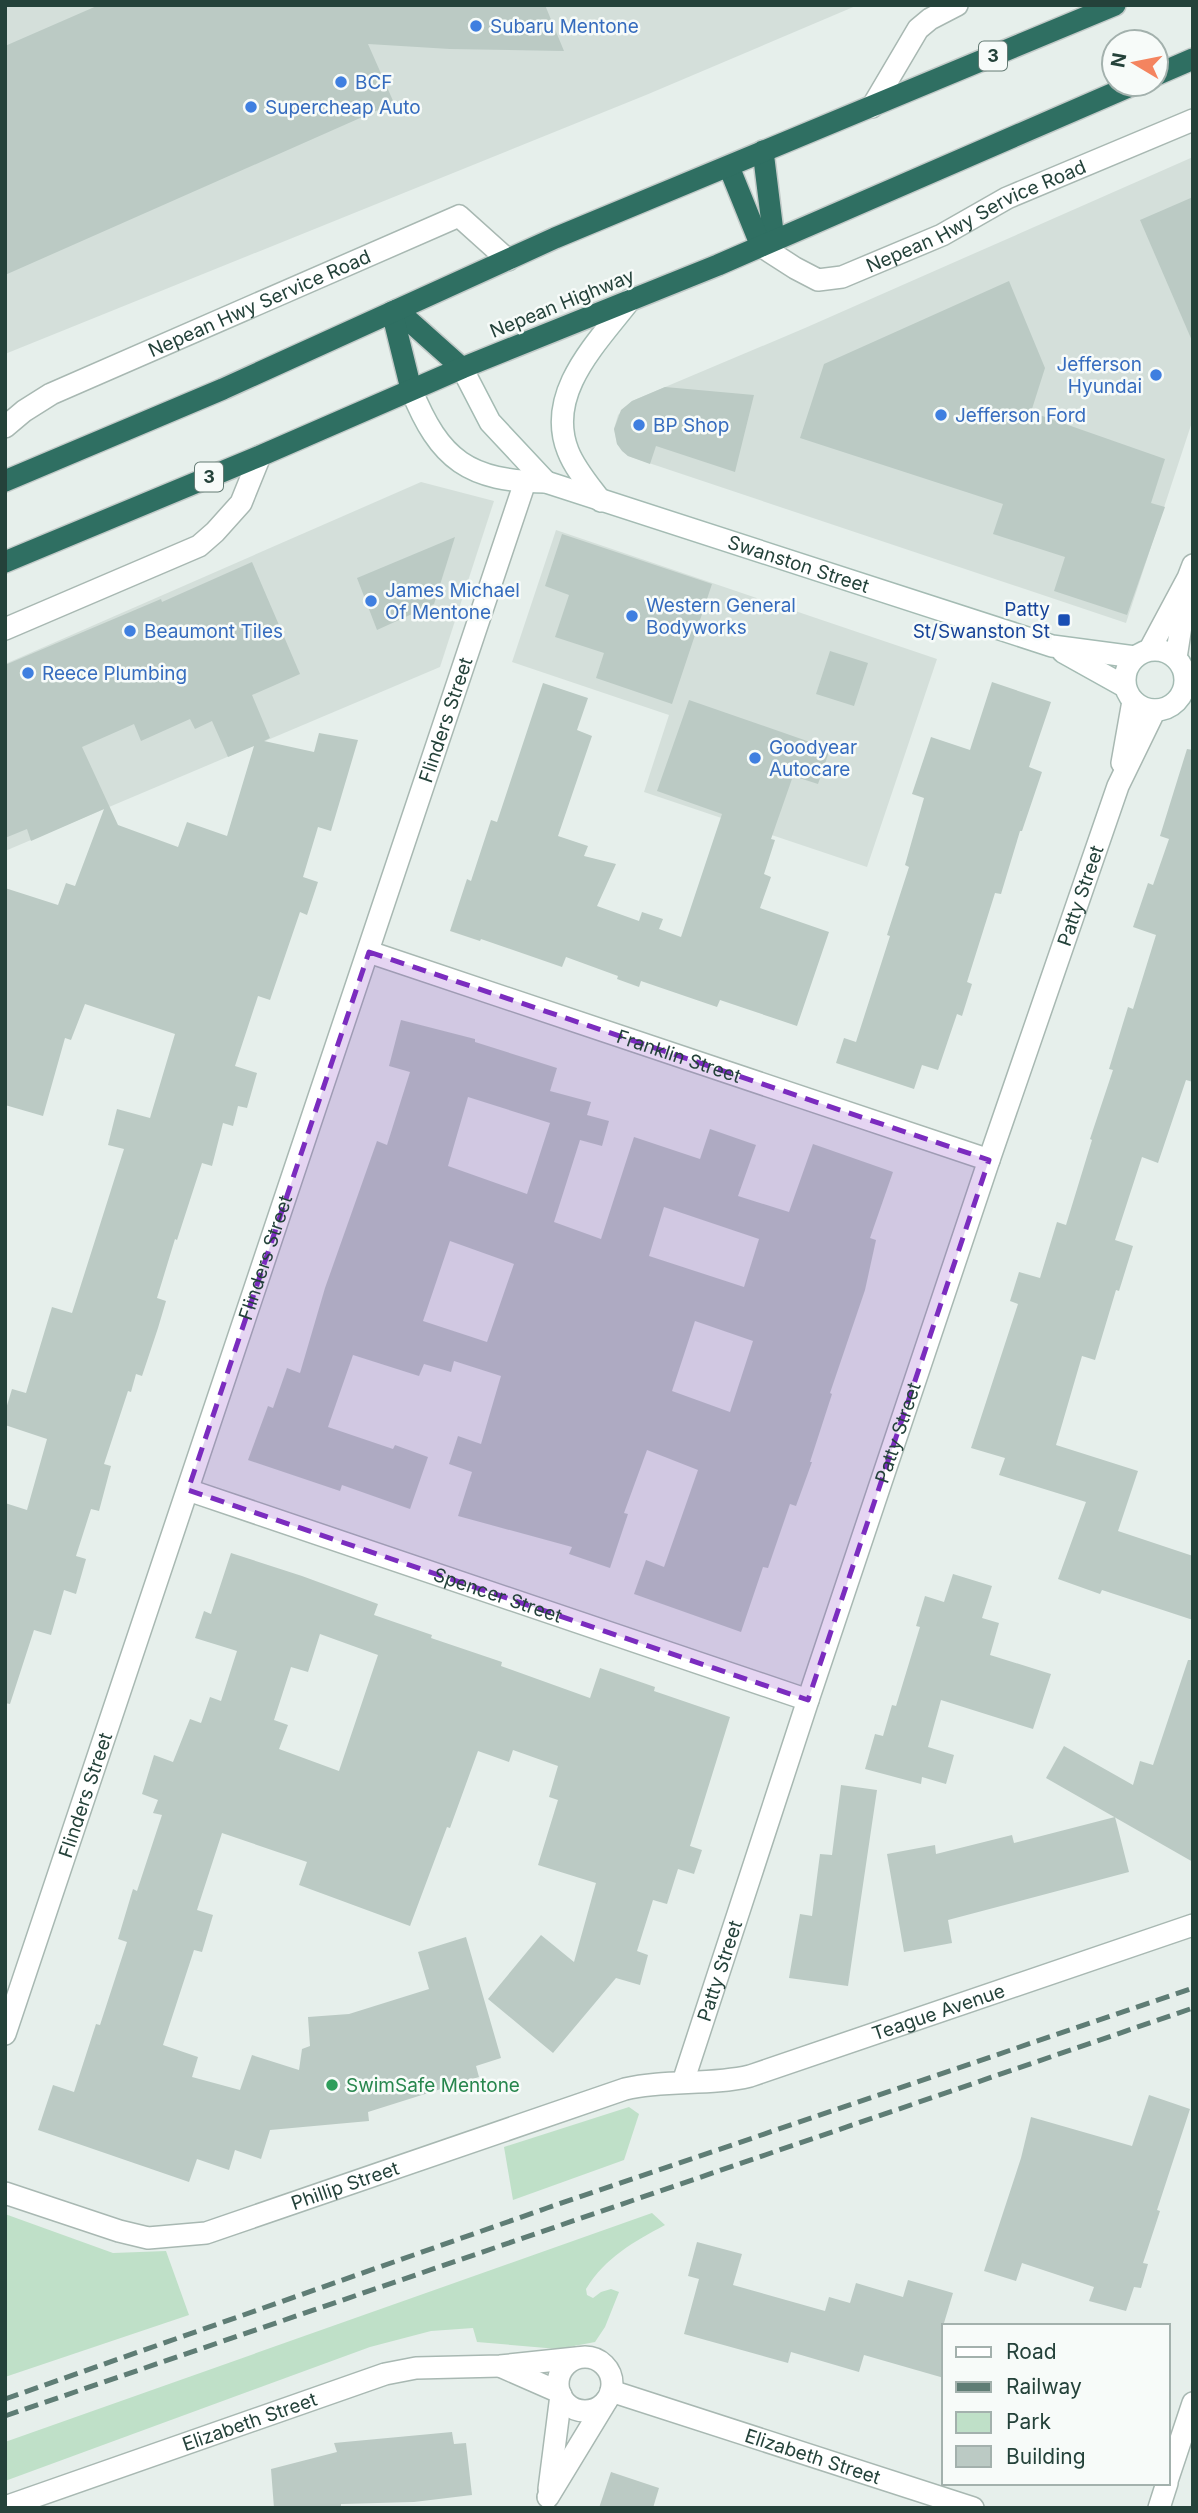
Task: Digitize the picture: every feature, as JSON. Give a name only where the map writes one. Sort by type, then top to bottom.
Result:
[{"type":"highway","name":"3","points":[[5,481],[223,389],[555,239],[1115,5]]},
{"type":"highway","points":[[1170,69],[1193,59]]},
{"type":"highway","name":"Nepean Highway","points":[[5,562],[260,456],[411,389],[768,243],[1103,98]]},
{"type":"highway","points":[[763,151],[768,243]]},
{"type":"highway","points":[[729,167],[768,243]]},
{"type":"highway","points":[[395,311],[462,368]]},
{"type":"highway","points":[[395,311],[411,389]]},
{"type":"street","points":[[872,107],[918,29],[930,19],[957,5]]},
{"type":"street","name":"Nepean Hwy Service Road","points":[[768,243],[795,268],[818,279],[842,277],[942,235],[1007,198],[1193,120]]},
{"type":"street","name":"Nepean Hwy Service Road","points":[[5,427],[51,394],[459,216],[508,260]]},
{"type":"street","points":[[601,501],[568,453],[561,430],[564,399],[576,371],[630,300]]},
{"type":"street","name":"Swanston Street","points":[[462,368],[490,422],[536,482]]},
{"type":"street","name":"Swanston Street","points":[[411,389],[421,414],[437,441],[461,464],[496,478],[536,482],[601,501],[1052,646],[1142,653]]},
{"type":"street","points":[[5,629],[199,546],[241,503],[260,456]]},
{"type":"street","name":"Flinders Street","points":[[5,2034],[369,952],[536,482]]},
{"type":"street","points":[[1191,571],[1182,692],[1173,707],[1147,709],[1128,693],[1128,665],[1142,653],[1191,571]]},
{"type":"street","name":"Swanston Street","points":[[1052,646],[1128,693]]},
{"type":"street","points":[[1142,653],[1168,652],[1185,671]]},
{"type":"street","name":"Patty Street","points":[[683,2082],[989,1160],[1118,786],[1128,693]]},
{"type":"street","name":"Patty Street","points":[[1118,786],[1173,707]]},
{"type":"street","name":"Franklin Street","points":[[369,952],[989,1160]]},
{"type":"street","name":"Spencer Street","points":[[188,1490],[808,1700]]},
{"type":"street","name":"Teague Avenue","points":[[683,2082],[726,2081],[750,2076],[1193,1925]]},
{"type":"street","name":"Phillip Street","points":[[5,2193],[148,2238],[206,2233],[613,2093],[649,2084],[683,2082]]},
{"type":"street","points":[[592,2357],[606,2366],[612,2380],[610,2394],[546,2502],[560,2393],[558,2383],[562,2370],[576,2358],[592,2357]]},
{"type":"street","name":"Elizabeth Street","points":[[5,2507],[386,2374],[443,2366],[500,2366],[576,2358]]},
{"type":"street","name":"Elizabeth Street","points":[[500,2366],[560,2393]]},
{"type":"street","points":[[560,2393],[567,2404],[582,2410],[597,2408],[610,2394]]},
{"type":"street","name":"Elizabeth Street","points":[[610,2394],[973,2508]]},
{"type":"street","points":[[1170,2475],[1193,2403]]},
{"type":"street","points":[[1159,2508],[1167,2485]]},
{"type":"highlighted area","points":[[369,952],[989,1160],[808,1700],[188,1490]]},
{"type":"shaded area","points":[[5,5],[858,5],[646,95],[5,354]]},
{"type":"shaded area","name":"Jefferson Ford","points":[[1193,157],[1193,419],[1126,623],[628,456],[617,444],[614,429],[618,415],[632,401]]},
{"type":"shaded area","points":[[421,482],[494,501],[440,667],[5,851],[5,664]]},
{"type":"shaded area","points":[[556,530],[937,659],[867,867],[644,792],[669,715],[512,662]]},
{"type":"green space","points":[[629,2107],[639,2114],[624,2160],[513,2200],[504,2147]]},
{"type":"green space","points":[[652,2213],[665,2225],[611,2260],[586,2289],[587,2295],[593,2298],[611,2289],[619,2292],[605,2327],[595,2342],[558,2349],[477,2342],[473,2328],[431,2331],[370,2347],[5,2481],[5,2442]]},
{"type":"green space","points":[[5,2214],[113,2253],[166,2251],[189,2315],[5,2377]]},
{"type":"building","points":[[99,5],[545,5],[564,51],[368,44],[394,103],[5,275],[5,46]]},
{"type":"building","points":[[1193,197],[1193,343],[1140,220]]},
{"type":"building","points":[[1009,281],[1045,368],[1031,412],[1165,459],[1151,503],[1165,507],[1127,615],[1054,591],[1065,557],[993,534],[1003,504],[800,438],[824,364]]},
{"type":"building","points":[[665,387],[754,395],[735,472],[656,446],[650,464],[622,451],[617,444],[614,429],[621,410],[632,401]]},
{"type":"building","name":"Western General Bodyworks","points":[[562,534],[712,584],[672,704],[596,678],[604,653],[555,637],[569,595],[545,586]]},
{"type":"building","points":[[455,537],[434,604],[377,630],[357,578]]},
{"type":"building","points":[[252,562],[300,674],[252,695],[270,738],[264,741],[314,752],[319,733],[358,740],[331,831],[318,827],[303,877],[318,882],[307,915],[300,912],[270,1000],[258,996],[235,1066],[257,1073],[247,1108],[238,1106],[233,1126],[223,1123],[212,1166],[202,1163],[177,1240],[175,1239],[157,1298],[166,1301],[158,1328],[142,1376],[136,1374],[131,1392],[128,1391],[104,1464],[111,1466],[99,1511],[91,1509],[76,1556],[86,1559],[76,1594],[64,1590],[51,1635],[34,1630],[10,1704],[5,1703],[5,1503],[27,1510],[47,1439],[5,1425],[5,1412],[12,1389],[26,1393],[52,1307],[72,1313],[124,1149],[108,1145],[117,1109],[150,1118],[175,1034],[85,1004],[71,1040],[65,1038],[43,1116],[5,1105],[5,888],[58,905],[66,883],[75,886],[104,809],[31,841],[27,829],[5,838],[5,665],[161,599],[162,602]],"holes":[[[190,719],[195,729],[212,721],[228,757],[254,746],[227,836],[187,822],[178,847],[118,825],[82,747],[134,724],[141,741]]]},
{"type":"building","points":[[830,651],[868,663],[854,706],[816,694]]},
{"type":"building","points":[[992,682],[1051,702],[1029,767],[1042,772],[1001,894],[995,893],[967,982],[972,984],[962,1016],[957,1014],[938,1070],[922,1065],[914,1089],[836,1063],[844,1038],[856,1042],[890,936],[887,935],[909,867],[905,865],[924,798],[912,794],[931,737],[970,750]]},
{"type":"building","points":[[543,683],[588,698],[577,730],[592,736],[558,836],[588,846],[584,856],[616,864],[597,906],[639,921],[642,912],[663,919],[659,929],[681,937],[722,814],[657,791],[689,700],[830,749],[818,784],[793,776],[771,839],[775,840],[764,874],[771,877],[760,908],[829,932],[797,1026],[720,1000],[717,1007],[641,981],[639,987],[617,979],[618,976],[566,957],[562,967],[450,931],[467,879],[471,881],[491,820],[497,822]]},
{"type":"building","points":[[1187,749],[1193,750],[1193,1082],[1186,1080],[1158,1163],[1142,1157],[1115,1240],[1133,1246],[1119,1291],[1116,1290],[1095,1360],[1082,1356],[1056,1445],[1138,1471],[1118,1531],[1193,1556],[1193,1620],[1102,1590],[1100,1594],[1058,1579],[1086,1502],[999,1475],[1005,1458],[971,1448],[1018,1304],[1010,1301],[1019,1272],[1040,1278],[1057,1222],[1066,1225],[1113,1070],[1109,1069],[1128,1007],[1133,1009],[1156,935],[1133,927],[1148,883],[1153,885],[1169,839],[1160,836]]},
{"type":"building","points":[[401,1020],[475,1039],[475,1042],[557,1068],[550,1091],[591,1102],[587,1115],[609,1121],[602,1146],[580,1140],[554,1222],[601,1239],[634,1137],[700,1159],[710,1129],[756,1145],[738,1196],[789,1212],[813,1144],[893,1172],[870,1238],[876,1240],[865,1290],[830,1393],[832,1394],[812,1462],[796,1506],[790,1504],[768,1568],[763,1567],[741,1632],[634,1594],[646,1560],[664,1567],[698,1470],[647,1450],[624,1513],[628,1514],[610,1568],[569,1554],[572,1547],[458,1516],[472,1472],[449,1464],[458,1436],[481,1444],[501,1376],[454,1361],[451,1372],[424,1364],[419,1376],[353,1355],[328,1427],[393,1449],[395,1445],[428,1457],[410,1509],[342,1485],[340,1491],[248,1460],[268,1406],[273,1408],[287,1368],[300,1373],[325,1288],[377,1141],[387,1145],[410,1072],[389,1066]],"holes":[[[468,1097],[550,1123],[527,1194],[448,1166]],[[664,1207],[759,1239],[744,1287],[649,1256]],[[450,1241],[514,1264],[487,1342],[423,1321]],[[695,1321],[753,1341],[730,1412],[672,1391]]]},
{"type":"building","points":[[231,1553],[378,1604],[374,1615],[432,1635],[431,1638],[502,1662],[501,1666],[590,1698],[600,1668],[655,1687],[654,1691],[730,1717],[690,1846],[702,1850],[694,1874],[678,1869],[667,1904],[653,1900],[637,1951],[648,1955],[640,1985],[616,1978],[553,2053],[488,1999],[541,1935],[574,1962],[596,1883],[538,1865],[558,1800],[549,1797],[558,1766],[513,1750],[509,1762],[478,1751],[410,1926],[299,1885],[307,1862],[222,1833],[197,1910],[213,1915],[202,1952],[194,1950],[163,2045],[198,2057],[192,2077],[240,2090],[252,2055],[299,2070],[302,2049],[310,2046],[308,2017],[349,2014],[429,1989],[418,1952],[466,1937],[501,2058],[476,2066],[479,2077],[368,2112],[369,2121],[270,2130],[261,2159],[235,2150],[229,2170],[197,2159],[189,2182],[38,2130],[53,2085],[74,2092],[96,2024],[100,2025],[127,1942],[118,1939],[133,1889],[137,1891],[162,1815],[153,1813],[158,1800],[142,1794],[154,1755],[173,1762],[190,1719],[201,1723],[210,1697],[221,1701],[237,1651],[195,1638],[204,1611],[211,1614]],"holes":[[[320,1634],[378,1655],[339,1771],[279,1749],[288,1725],[274,1720],[291,1667],[308,1672]]]},
{"type":"building","points":[[953,1574],[992,1586],[982,1618],[999,1623],[990,1655],[1051,1674],[1033,1729],[941,1700],[928,1747],[954,1755],[946,1784],[922,1777],[921,1784],[865,1769],[875,1734],[883,1736],[892,1705],[896,1706],[920,1627],[916,1626],[925,1596],[944,1602]]},
{"type":"building","points":[[1188,1660],[1193,1660],[1193,1862],[1046,1778],[1064,1746],[1133,1785],[1140,1761],[1153,1765]]},
{"type":"building","points":[[841,1785],[877,1790],[848,1986],[789,1978],[800,1914],[812,1916],[820,1854],[832,1855]]},
{"type":"building","points":[[1115,1817],[1129,1872],[948,1920],[952,1943],[904,1952],[887,1854],[935,1845],[936,1854],[1012,1835],[1014,1843]]},
{"type":"building","points":[[1149,2095],[1190,2109],[1157,2210],[1160,2211],[1143,2263],[1148,2264],[1141,2288],[1134,2287],[1126,2311],[1089,2301],[1094,2287],[1022,2263],[1016,2281],[984,2271],[1021,2158],[1031,2117],[1132,2146]]},
{"type":"building","points":[[697,2242],[742,2254],[733,2285],[825,2311],[829,2297],[850,2303],[856,2283],[903,2297],[908,2280],[953,2293],[942,2324],[942,2377],[864,2355],[859,2372],[791,2352],[788,2363],[684,2334],[699,2279],[688,2276]]},
{"type":"building","points":[[452,2432],[454,2444],[466,2443],[472,2495],[414,2502],[341,2504],[341,2508],[274,2508],[271,2469],[337,2452],[334,2443]]},
{"type":"building","points":[[611,2472],[659,2488],[653,2508],[599,2508]]},
{"type":"railway","points":[[5,2399],[547,2208],[1193,1988]]},
{"type":"railway","points":[[5,2416],[1193,2008]]},
{"type":"place","name":"Subaru Mentone","points":[[476,26]]},
{"type":"place","name":"BCF","points":[[341,82]]},
{"type":"place","name":"Supercheap Auto","points":[[251,107]]},
{"type":"place","name":"Jefferson Hyundai","points":[[1156,375]]},
{"type":"place","name":"Jefferson Ford","points":[[941,415]]},
{"type":"place","name":"BP Shop","points":[[639,425]]},
{"type":"place","name":"James Michael Of Mentone","points":[[371,601]]},
{"type":"place","name":"Western General Bodyworks","points":[[632,616]]},
{"type":"place","name":"Patty St/Swanston St","points":[[1064,620]]},
{"type":"place","name":"Beaumont Tiles","points":[[130,631]]},
{"type":"place","name":"Reece Plumbing","points":[[28,673]]},
{"type":"place","name":"Goodyear Autocare","points":[[755,758]]},
{"type":"place","name":"SwimSafe Mentone","points":[[332,2085]]}]
